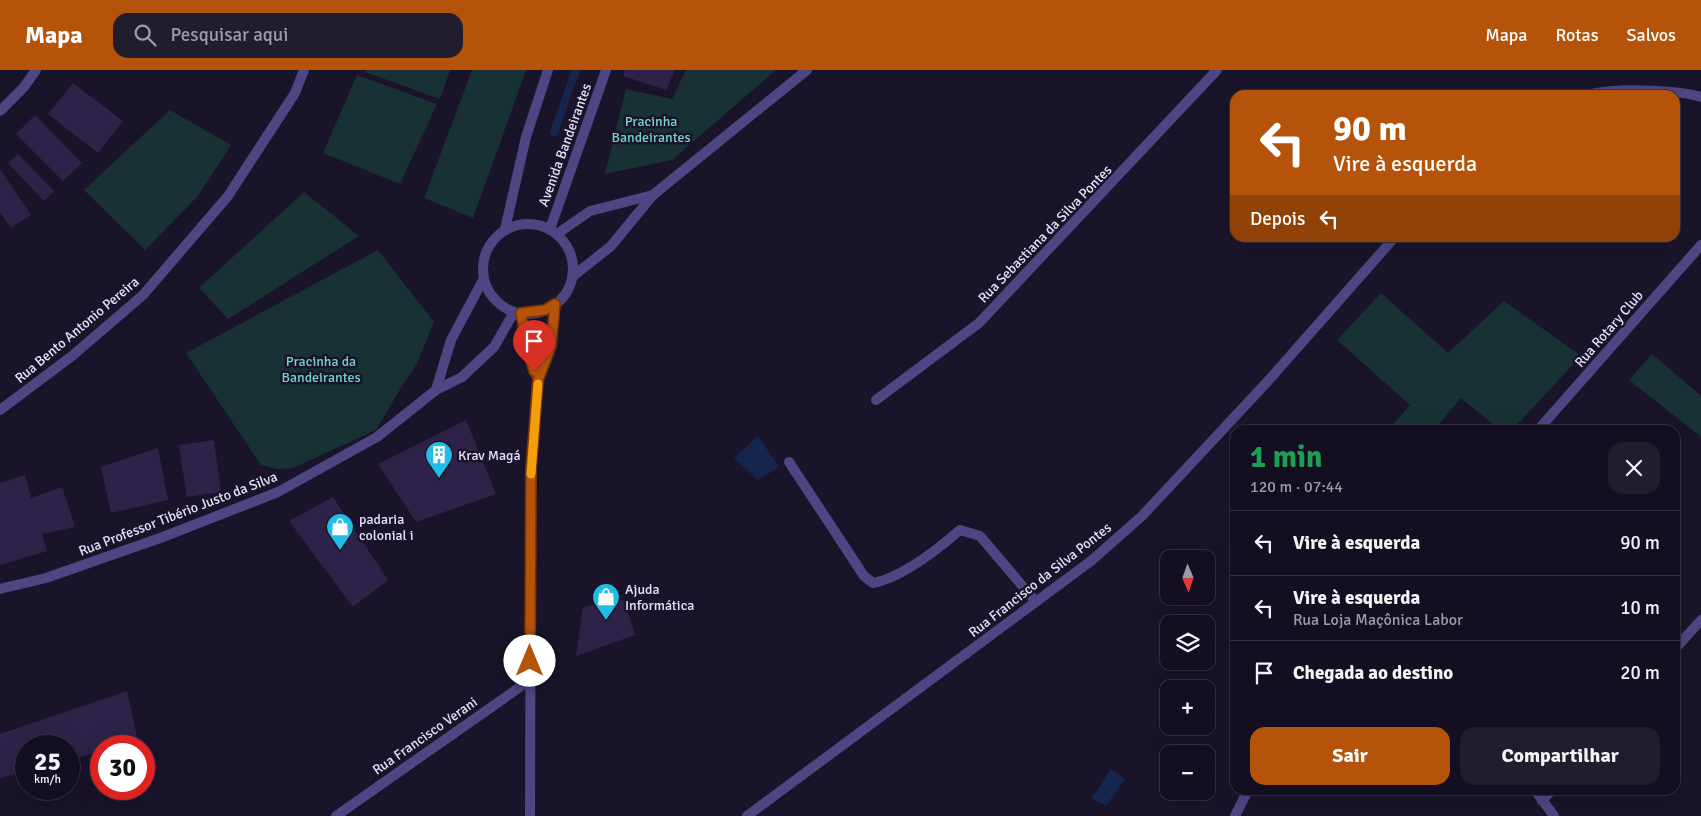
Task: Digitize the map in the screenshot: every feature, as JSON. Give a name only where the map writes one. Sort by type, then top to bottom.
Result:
[{"type":"street","points":[[0,111],[24,87],[36,70]]},
{"type":"street","name":"Rua Bento Antonio Pereira","points":[[0,410],[72,356],[143,295],[228,196],[295,93],[304,70]]},
{"type":"street","points":[[505,229],[526,137],[548,70]]},
{"type":"street","name":"Avenida Bandeirantes","points":[[553,232],[606,70]]},
{"type":"street","points":[[572,277],[611,246],[653,194],[807,70]]},
{"type":"street","name":"Rua Sebastiana da Silva Pontes","points":[[876,400],[979,323],[1218,70]]},
{"type":"street","points":[[1680,93],[1701,97]]},
{"type":"street","points":[[553,232],[590,211],[653,194]]},
{"type":"street","points":[[527,224],[553,232],[567,247],[572,261],[572,277],[566,292],[555,304],[545,310],[517,312],[500,305],[490,294],[483,280],[483,260],[491,242],[505,229],[527,224]]},
{"type":"street","name":"Rua Francisco da Silva Pontes","points":[[747,816],[1091,561],[1142,516],[1268,381],[1390,242]]},
{"type":"street","name":"Rua Rotary Club","points":[[1542,425],[1701,245]]},
{"type":"street","points":[[436,390],[451,340],[483,280]]},
{"type":"street","points":[[530,816],[531,469],[538,380],[551,346],[555,304]]},
{"type":"street","points":[[517,312],[538,380]]},
{"type":"street","name":"Rua Professor Tibério Justo da Silva","points":[[0,589],[55,575],[163,537],[278,492],[377,437],[436,390],[462,377],[494,347],[517,312]]},
{"type":"street","points":[[789,462],[864,576],[873,583],[884,581],[936,551],[960,530],[980,536],[1036,602]]},
{"type":"street","points":[[1680,643],[1701,620]]},
{"type":"street","name":"Rua Francisco Verani","points":[[336,816],[530,680]]},
{"type":"street","points":[[1235,816],[1246,795]]},
{"type":"street","points":[[1538,795],[1554,816]]},
{"type":"street","points":[[1542,800],[1547,795]]},
{"type":"green space","points":[[366,70],[450,70],[440,99],[365,72]]},
{"type":"green space","points":[[472,70],[526,70],[473,218],[424,198]]},
{"type":"green space","name":"Pracinha Bandeirantes","points":[[686,70],[776,70],[672,160],[605,174],[626,89],[672,99]]},
{"type":"green space","points":[[357,75],[437,104],[400,184],[323,153]]},
{"type":"green space","points":[[170,110],[231,145],[198,196],[145,250],[84,190]]},
{"type":"green space","points":[[304,192],[359,236],[228,319],[199,288]]},
{"type":"green space","name":"Pracinha da Bandeirantes","points":[[378,250],[434,322],[417,364],[376,430],[293,468],[277,469],[261,465],[186,353]]},
{"type":"green space","points":[[1381,293],[1448,353],[1504,301],[1581,356],[1517,425],[1494,425],[1461,398],[1438,425],[1392,425],[1410,405],[1337,340]]},
{"type":"green space","points":[[1652,354],[1701,396],[1701,437],[1629,380]]},
{"type":"water","points":[[758,436],[779,467],[758,480],[734,458]]},
{"type":"water","points":[[1111,769],[1125,779],[1106,806],[1092,798]]},
{"type":"building","points":[[625,70],[675,70],[666,90],[623,76]]},
{"type":"building","points":[[73,83],[123,121],[98,153],[48,114]]},
{"type":"building","points":[[35,115],[82,163],[63,181],[16,134]]},
{"type":"building","points":[[18,154],[54,191],[44,201],[8,163]]},
{"type":"building","points":[[0,169],[31,215],[11,228],[0,212]]},
{"type":"building","name":"Krav Magá","points":[[466,420],[496,494],[416,522],[378,464]]},
{"type":"building","points":[[214,440],[221,492],[187,497],[179,445]]},
{"type":"building","points":[[158,448],[168,500],[111,513],[101,467]]},
{"type":"building","points":[[25,475],[31,498],[62,487],[75,527],[42,534],[47,551],[0,565],[0,483]]},
{"type":"building","name":"padaria colonial i","points":[[333,497],[388,580],[353,607],[289,521]]},
{"type":"building","name":"Ajuda Informática","points":[[624,600],[635,635],[576,656],[583,607]]},
{"type":"building","points":[[127,691],[137,735],[90,735],[90,754],[80,757],[80,735],[15,735],[15,774],[0,778],[0,734]]},
{"type":"waterway","points":[[554,132],[576,70]]},
{"type":"slow traffic","points":[[531,474],[538,384]]},
{"type":"place","name":"Krav Magá","points":[[439,479]]},
{"type":"place","name":"padaria colonial i","points":[[340,551]]},
{"type":"place","name":"Ajuda Informática","points":[[606,621]]},
{"type":"route","points":[[530,661],[531,469],[538,380],[551,346],[555,304],[545,310],[521,313],[528,352],[534,371]]}]
